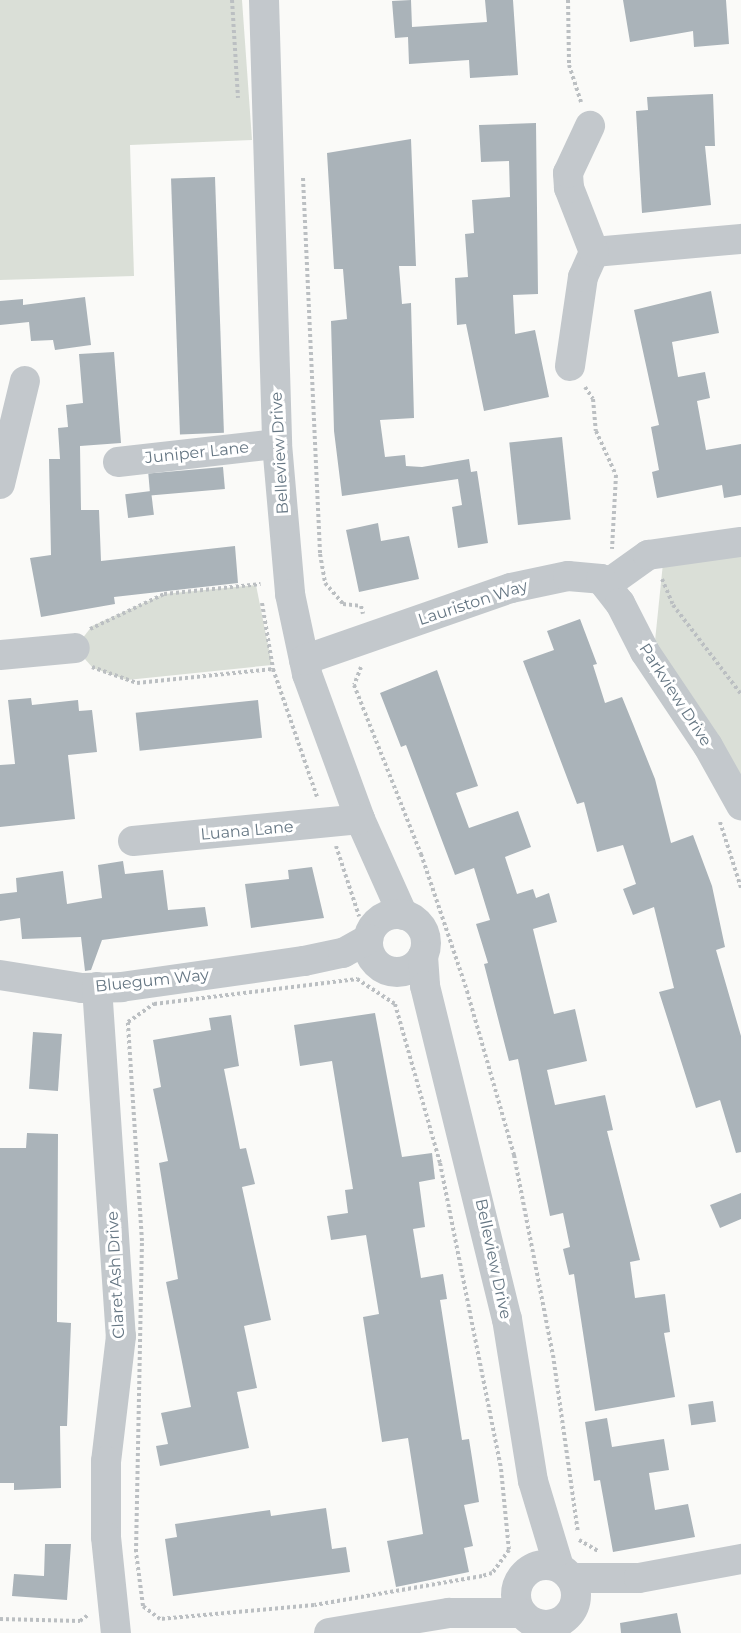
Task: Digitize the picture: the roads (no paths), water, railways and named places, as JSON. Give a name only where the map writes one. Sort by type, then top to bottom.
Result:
[{"type":"street","name":"Belleview Drive","points":[[262,10],[277,444],[290,594],[304,660],[360,819],[378,863],[384,941],[440,1040]]},
{"type":"street","points":[[570,366],[583,278],[594,252],[569,188],[568,173],[590,126]]},
{"type":"street","points":[[594,252],[741,239]]},
{"type":"street","points":[[0,484],[25,381]]},
{"type":"street","name":"Juniper Lane","points":[[118,462],[277,444]]},
{"type":"street","points":[[606,585],[651,554],[741,542]]},
{"type":"street","name":"Lauriston Way","points":[[304,660],[511,588],[568,576],[600,579],[606,585]]},
{"type":"street","name":"Parkview Drive","points":[[606,585],[741,806]]},
{"type":"street","points":[[0,655],[75,648]]},
{"type":"street","name":"Luana Lane","points":[[133,841],[360,819]]},
{"type":"street","name":"Belleview Drive","points":[[384,941],[419,924],[425,933],[423,956],[425,986],[507,1318],[533,1481],[547,1602]]},
{"type":"street","name":"Bluegum Way","points":[[0,975],[96,987],[304,962],[384,941],[403,971],[423,956]]},
{"type":"street","name":"Claret Ash Drive","points":[[96,987],[115,1037],[121,1336],[106,1461],[112,1600],[116,1633]]},
{"type":"street","points":[[329,1633],[449,1613],[547,1602],[639,1578],[741,1559]]}]
